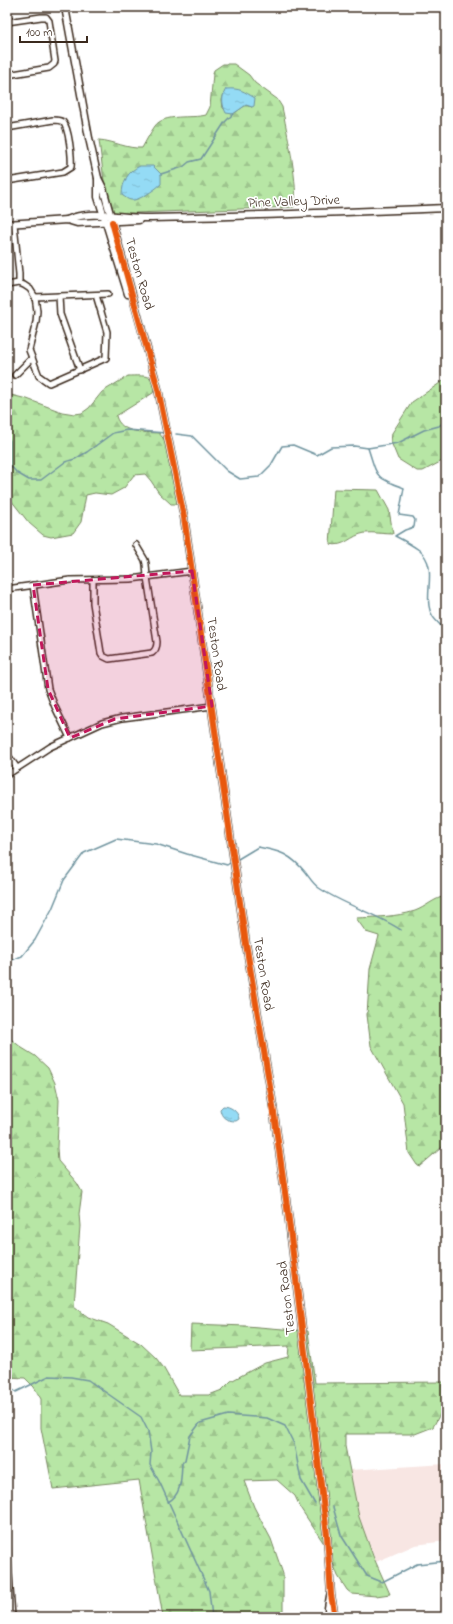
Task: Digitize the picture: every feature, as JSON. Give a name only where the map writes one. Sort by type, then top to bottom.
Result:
[{"type":"street","name":"Teston Road","points":[[65,7],[89,138],[98,178],[98,197],[141,333],[144,338]]},
{"type":"street","points":[[7,22],[41,16],[46,17],[49,21],[55,61],[49,68],[7,75]]},
{"type":"street","points":[[7,128],[53,120],[59,121],[66,127],[72,159],[71,167],[64,172],[7,181]]},
{"type":"street","name":"Teston Road","points":[[98,178],[103,188],[160,397],[184,517],[245,936],[272,1100],[289,1221],[327,1535],[331,1595],[335,1617]]},
{"type":"street","name":"Pine Valley Drive","points":[[10,224],[67,220],[77,223],[104,219],[298,215],[446,208]]},
{"type":"street","points":[[10,224],[19,274],[19,283]]},
{"type":"street","points":[[7,285],[19,283],[27,286],[35,297],[37,311],[36,322],[29,348],[39,376],[50,383],[104,360],[106,356],[107,332],[96,295]]},
{"type":"street","points":[[35,297],[108,294]]},
{"type":"street","points":[[59,296],[60,314],[80,370]]},
{"type":"street","points":[[15,375],[32,358]]},
{"type":"street","points":[[93,580],[93,603],[101,653],[103,656],[109,658],[152,653],[156,649],[157,642],[145,560],[136,545]]},
{"type":"street","points":[[7,590],[70,580],[147,577],[192,571]]},
{"type":"street","points":[[33,585],[48,689],[55,708],[70,738]]},
{"type":"street","points":[[7,775],[45,750],[115,719],[212,706]]},
{"type":"street","points":[[7,754],[17,768]]},
{"type":"street","points":[[7,1545],[12,1617]]},
{"type":"street","name":"Teston Road","points":[[329,1617],[328,1608],[331,1595]]},
{"type":"highlighted area","points":[[192,571],[212,706],[115,719],[70,738],[48,689],[33,585]]},
{"type":"shaded area","points":[[446,1464],[446,1541],[415,1545],[376,1562],[359,1518],[349,1470]]},
{"type":"green space","points":[[223,64],[234,64],[249,75],[255,83],[277,99],[282,107],[294,174],[294,207],[108,214],[99,140],[142,148],[159,122],[171,118],[206,115],[210,107],[214,70]],"holes":[[[224,93],[252,107],[246,105],[233,114],[223,108],[222,100]]]},
{"type":"green space","points":[[128,376],[149,377],[154,382],[155,387],[153,393],[116,416],[119,422],[128,429],[140,432],[159,433],[166,442],[180,504],[171,504],[159,493],[145,474],[134,475],[124,488],[111,495],[95,493],[86,495],[81,522],[73,533],[51,537],[43,535],[29,523],[7,495],[7,394],[27,399],[62,412],[75,414],[82,413],[89,408],[102,392]]},
{"type":"green space","points":[[446,379],[446,459],[423,471],[417,471],[398,459],[391,442],[392,433],[412,402]]},
{"type":"green space","points":[[334,489],[378,490],[389,510],[393,534],[365,533],[360,534],[344,543],[335,545],[330,544]]},
{"type":"green space","points":[[446,896],[446,1146],[441,1148],[420,1166],[417,1165],[409,1153],[403,1103],[371,1046],[367,1015],[370,969],[379,936],[366,932],[356,918],[408,913]]},
{"type":"green space","points":[[7,1036],[35,1056],[48,1068],[55,1083],[59,1100],[57,1148],[58,1161],[77,1183],[82,1192],[79,1214],[80,1226],[74,1306],[88,1317],[108,1324],[141,1344],[163,1367],[179,1395],[209,1395],[222,1390],[231,1381],[265,1363],[288,1357],[289,1346],[190,1350],[191,1324],[246,1326],[308,1331],[315,1383],[446,1382],[446,1403],[433,1427],[415,1434],[345,1434],[345,1446],[359,1517],[373,1556],[390,1594],[376,1596],[352,1594],[347,1590],[338,1576],[327,1548],[301,1509],[295,1496],[277,1480],[244,1481],[254,1507],[271,1539],[283,1574],[283,1617],[163,1617],[139,1480],[53,1489],[41,1428],[41,1399],[34,1387],[25,1378],[7,1377]]},
{"type":"water","points":[[226,89],[241,90],[255,98],[254,106],[252,107],[246,105],[233,114],[226,113],[223,95]]},
{"type":"water","points":[[140,166],[153,166],[161,174],[161,184],[142,197],[130,200],[122,195],[123,186],[129,174]]},
{"type":"water","points":[[223,1106],[233,1110],[239,1119],[236,1121],[223,1117],[220,1109]]},
{"type":"waterway","points":[[161,174],[183,167],[189,162],[201,159],[225,122],[233,114]]},
{"type":"waterway","points":[[176,434],[192,436],[227,471],[240,479],[259,477],[271,465],[282,446],[293,445],[317,455],[331,447],[354,446],[368,448],[398,443],[424,430],[439,426],[446,420]]},
{"type":"waterway","points":[[7,433],[10,441],[10,465],[17,473],[29,480],[41,480],[65,462],[75,459],[87,452],[113,433],[127,430],[166,433]]},
{"type":"waterway","points":[[368,448],[378,475],[387,481],[404,488],[399,515],[413,517],[415,520],[414,527],[395,536],[419,550],[428,562],[430,576],[428,599],[430,610],[435,620],[446,631]]},
{"type":"waterway","points":[[7,962],[22,956],[35,940],[52,909],[64,880],[84,853],[116,839],[156,844],[227,865],[230,863]]},
{"type":"waterway","points":[[238,859],[258,847],[284,854],[300,866],[319,888],[401,930]]},
{"type":"waterway","points":[[7,1386],[16,1392],[49,1376],[71,1377],[88,1380],[141,1417],[148,1431],[151,1452],[150,1465],[160,1483],[209,1591],[212,1617]]},
{"type":"waterway","points":[[168,1502],[173,1499],[180,1486],[182,1463],[185,1460],[190,1436],[200,1423],[228,1415],[267,1418],[285,1426],[294,1444],[301,1480],[315,1504]]},
{"type":"waterway","points":[[333,1507],[341,1535],[367,1576],[382,1582],[417,1564],[446,1561]]},
{"type":"cycle path","points":[[112,222],[158,389],[184,517],[246,944],[272,1099],[289,1221],[327,1535],[331,1595],[335,1617]]}]
